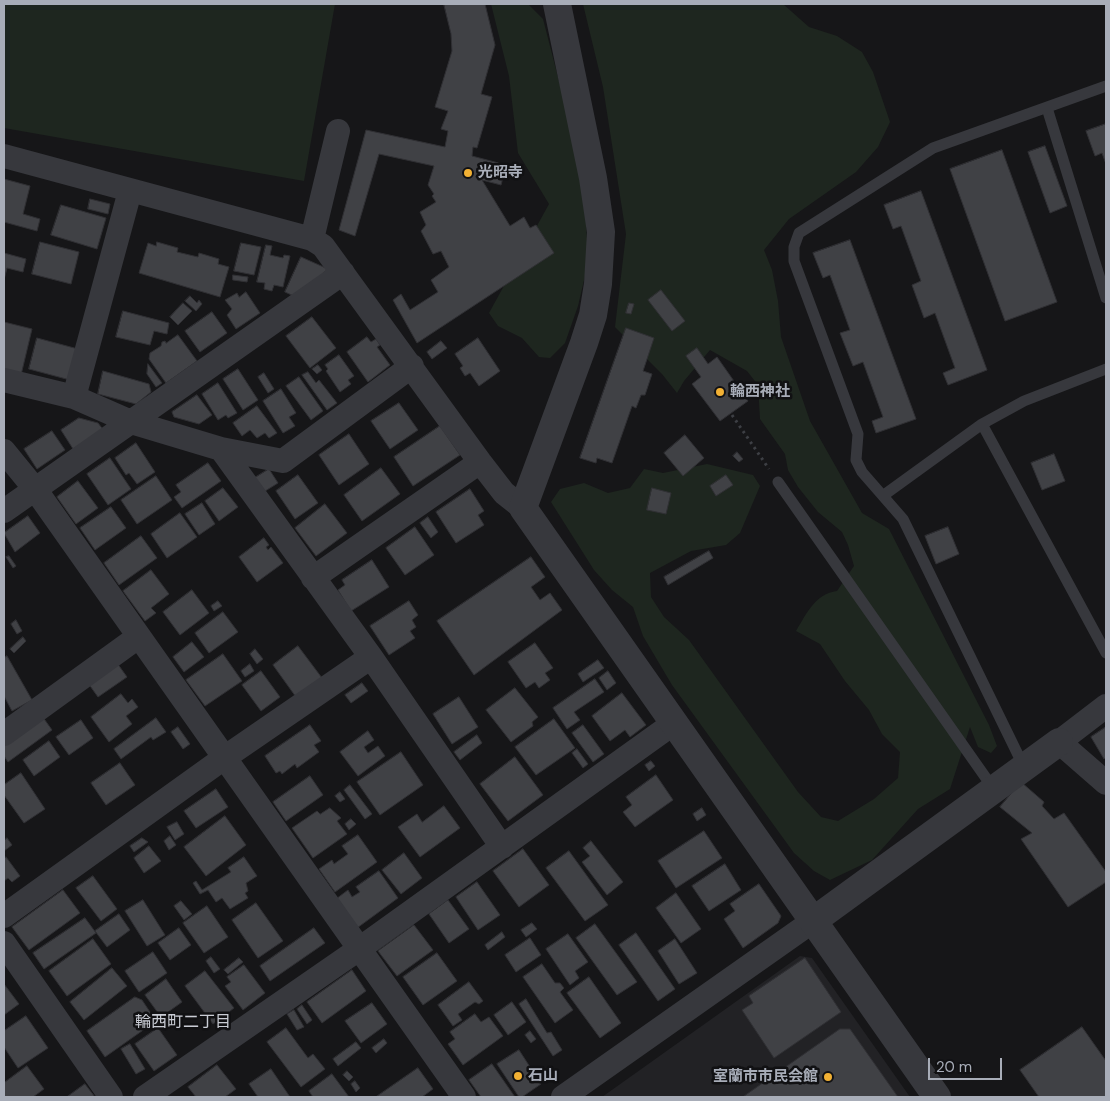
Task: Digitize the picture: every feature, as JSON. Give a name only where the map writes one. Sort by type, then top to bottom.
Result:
[{"type":"street","points":[[523,508],[584,343],[593,315],[598,284],[601,232],[593,178],[557,4]]},
{"type":"street","points":[[312,240],[338,131]]},
{"type":"street","points":[[4,156],[312,240],[323,246],[480,462],[504,493],[523,508],[937,1097]]},
{"type":"street","points":[[74,397],[130,191]]},
{"type":"street","points":[[4,511],[343,273]]},
{"type":"street","points":[[4,380],[74,397],[131,422],[221,449],[283,461],[412,366]]},
{"type":"street","points":[[221,449],[371,658],[502,847]]},
{"type":"street","points":[[4,451],[35,489],[464,1097]]},
{"type":"street","points":[[313,578],[480,462]]},
{"type":"street","points":[[4,734],[138,637]]},
{"type":"street","points":[[4,916],[224,758],[371,658]]},
{"type":"street","points":[[563,1097],[812,921],[1106,706]]},
{"type":"street","points":[[145,1097],[359,949],[674,723]]},
{"type":"street","points":[[1059,742],[1106,783]]},
{"type":"street","points":[[4,943],[111,1097]]},
{"type":"lane","points":[[1024,767],[903,519],[862,472],[856,460],[858,434],[794,260],[794,247],[799,233],[933,148],[1106,86]]},
{"type":"lane","points":[[1047,108],[1106,298]]},
{"type":"lane","points":[[884,495],[982,424],[1024,401],[1106,369]]},
{"type":"lane","points":[[982,424],[1106,653]]},
{"type":"lane","points":[[774,477],[993,788]]},
{"type":"path","points":[[732,415],[774,477]]},
{"type":"shaded area","points":[[4,4],[335,4],[304,181],[4,128]]},
{"type":"shaded area","points":[[491,4],[528,4],[543,19],[584,178],[588,263],[578,306],[565,343],[550,358],[539,357],[522,338],[498,326],[489,313],[549,204],[518,153],[509,76]]},
{"type":"shaded area","points":[[583,4],[783,4],[809,27],[837,36],[862,52],[873,72],[890,122],[878,147],[856,172],[789,219],[764,250],[772,270],[778,301],[781,337],[810,421],[862,513],[889,529],[989,725],[997,746],[991,753],[978,747],[970,727],[950,789],[918,809],[872,860],[830,880],[814,871],[794,853],[672,685],[643,636],[633,607],[612,590],[594,570],[551,502],[560,489],[584,483],[608,493],[630,488],[644,469],[663,473],[707,464],[753,475],[760,486],[740,533],[726,545],[691,551],[650,573],[651,597],[664,617],[689,640],[798,792],[821,817],[838,821],[874,799],[898,778],[900,752],[882,734],[869,710],[845,681],[820,644],[796,631],[812,605],[823,596],[837,591],[854,566],[842,532],[818,512],[798,487],[788,470],[785,454],[760,419],[758,385],[747,371],[710,350],[684,381],[677,393],[662,374],[615,327],[626,234],[603,87]]},
{"type":"shaded area","points":[[800,956],[812,958],[910,1097],[602,1097]]},
{"type":"building","name":"光昭寺","points":[[444,4],[485,4],[495,45],[481,94],[492,97],[477,148],[473,147],[472,156],[506,165],[501,185],[482,180],[510,226],[524,217],[530,228],[536,225],[554,253],[417,343],[393,300],[401,294],[410,310],[438,292],[431,280],[449,267],[441,251],[433,254],[421,231],[426,225],[420,212],[436,202],[432,196],[434,194],[428,185],[434,166],[379,154],[355,236],[339,230],[366,130],[445,147],[448,131],[441,129],[448,111],[435,107],[452,51],[451,34]]},
{"type":"building","points":[[1106,124],[1106,164],[1102,153],[1095,156],[1086,131]]},
{"type":"building","points":[[1045,146],[1067,206],[1050,213],[1028,152]]},
{"type":"building","points":[[1002,150],[1057,302],[1005,321],[950,169]]},
{"type":"building","points":[[4,179],[30,186],[23,214],[40,219],[37,231],[4,222]]},
{"type":"building","points":[[921,191],[987,370],[948,385],[943,373],[955,368],[935,313],[924,318],[912,285],[921,281],[901,226],[893,229],[884,205]]},
{"type":"building","points":[[90,199],[110,204],[108,214],[88,209]]},
{"type":"building","points":[[61,205],[106,218],[97,249],[51,235]]},
{"type":"building","points":[[850,240],[916,419],[876,433],[872,421],[883,417],[863,362],[853,366],[840,333],[850,330],[830,275],[823,278],[813,253]]},
{"type":"building","points":[[40,242],[79,252],[71,284],[32,274]]},
{"type":"building","points":[[157,242],[178,248],[177,252],[198,257],[199,253],[219,259],[218,264],[229,267],[220,297],[139,273],[148,243],[156,246]]},
{"type":"building","points":[[241,243],[261,247],[254,275],[234,271]]},
{"type":"building","points":[[266,245],[272,246],[270,255],[283,258],[284,255],[290,256],[283,287],[274,285],[272,291],[264,289],[265,283],[257,282]]},
{"type":"building","points":[[4,253],[26,259],[23,272],[7,268],[4,280]]},
{"type":"building","points":[[301,257],[328,269],[296,297],[285,292]]},
{"type":"building","points":[[233,275],[248,277],[247,282],[233,280]]},
{"type":"building","points":[[661,290],[685,321],[672,331],[648,300]]},
{"type":"building","points":[[246,292],[260,313],[236,329],[227,315],[232,309],[225,300],[237,293],[239,297]]},
{"type":"building","points":[[190,296],[197,303],[199,300],[202,304],[196,311],[185,301]]},
{"type":"building","points":[[183,303],[192,311],[178,325],[170,317]]},
{"type":"building","points":[[629,303],[634,304],[631,314],[626,313]]},
{"type":"building","points":[[123,311],[169,323],[167,334],[154,331],[150,345],[116,337]]},
{"type":"building","points":[[212,312],[227,333],[200,352],[185,331]]},
{"type":"building","points":[[312,317],[336,348],[310,368],[286,336]]},
{"type":"building","points":[[4,322],[32,329],[21,375],[4,370]]},
{"type":"building","points":[[626,328],[654,338],[643,371],[652,374],[645,395],[641,395],[636,408],[632,406],[612,463],[597,458],[596,463],[580,458]]},
{"type":"building","points":[[178,335],[197,361],[166,383],[149,359],[150,353],[161,346],[162,342],[165,341],[166,343]]},
{"type":"building","points":[[367,337],[371,342],[376,339],[380,345],[377,347],[390,365],[368,382],[347,352]]},
{"type":"building","points":[[37,338],[78,349],[70,380],[29,369]]},
{"type":"building","points":[[478,338],[500,371],[479,386],[470,373],[465,376],[460,368],[463,366],[455,354]]},
{"type":"building","points":[[441,341],[447,348],[432,359],[427,352]]},
{"type":"building","name":"輪西神社","points":[[697,348],[708,364],[717,357],[748,401],[720,421],[692,384],[701,377],[686,356]]},
{"type":"building","points":[[339,355],[354,376],[348,380],[351,384],[340,392],[326,371],[328,369],[325,365]]},
{"type":"building","points":[[148,364],[162,383],[156,387],[147,374]]},
{"type":"building","points":[[318,365],[322,370],[317,374],[312,369]]},
{"type":"building","points":[[238,369],[258,400],[243,410],[223,379]]},
{"type":"building","points":[[103,371],[149,384],[151,392],[136,404],[98,394]]},
{"type":"building","points":[[308,372],[316,383],[319,380],[337,403],[327,410],[302,375]]},
{"type":"building","points":[[264,373],[274,389],[268,393],[258,377]]},
{"type":"building","points":[[299,377],[323,411],[311,420],[286,386]]},
{"type":"building","points":[[218,383],[237,413],[228,418],[226,415],[218,420],[202,394]]},
{"type":"building","points":[[281,389],[296,413],[289,417],[295,426],[283,433],[263,401]]},
{"type":"building","points":[[197,395],[212,415],[199,424],[174,417],[172,412]]},
{"type":"building","points":[[399,403],[418,430],[390,449],[371,421]]},
{"type":"building","points":[[257,406],[277,433],[269,438],[265,433],[257,438],[250,430],[242,436],[233,423]]},
{"type":"building","points":[[79,418],[98,423],[105,432],[75,452],[61,430]]},
{"type":"building","points":[[440,426],[460,455],[413,486],[394,457]]},
{"type":"building","points":[[52,431],[65,450],[37,469],[24,449]]},
{"type":"building","points":[[349,434],[369,464],[339,485],[319,455]]},
{"type":"building","points":[[685,435],[704,458],[683,476],[664,453]]},
{"type":"building","points":[[136,443],[155,472],[137,484],[129,473],[126,475],[115,458]]},
{"type":"building","points":[[737,452],[743,459],[739,462],[733,456]]},
{"type":"building","points":[[1054,454],[1065,481],[1042,490],[1031,463]]},
{"type":"building","points":[[110,458],[131,489],[108,505],[87,474]]},
{"type":"building","points":[[208,463],[221,481],[182,508],[174,497],[181,492],[176,485]]},
{"type":"building","points":[[381,468],[400,494],[362,521],[344,495]]},
{"type":"building","points":[[269,469],[278,483],[262,493],[253,479]]},
{"type":"building","points":[[298,475],[318,503],[295,519],[276,491]]},
{"type":"building","points":[[726,475],[733,485],[716,496],[710,486]]},
{"type":"building","points":[[156,476],[172,500],[137,524],[121,500]]},
{"type":"building","points":[[78,481],[98,508],[76,524],[57,497]]},
{"type":"building","points":[[223,488],[238,507],[219,521],[205,501]]},
{"type":"building","points":[[652,488],[671,493],[666,514],[647,510]]},
{"type":"building","points":[[470,489],[484,511],[478,515],[484,525],[456,543],[436,512]]},
{"type":"building","points":[[202,503],[215,524],[199,535],[185,514]]},
{"type":"building","points":[[325,504],[347,533],[316,556],[295,528]]},
{"type":"building","points":[[111,507],[126,528],[95,550],[80,528]]},
{"type":"building","points":[[180,513],[197,537],[167,558],[151,534]]},
{"type":"building","points":[[28,516],[40,533],[15,552],[4,533]]},
{"type":"building","points":[[428,517],[438,532],[431,538],[420,523]]},
{"type":"building","points":[[415,527],[434,555],[405,575],[386,548]]},
{"type":"building","points":[[948,527],[959,554],[936,564],[925,536]]},
{"type":"building","points":[[141,536],[157,558],[119,585],[104,563]]},
{"type":"building","points":[[264,538],[269,545],[266,547],[268,550],[271,547],[283,563],[257,582],[239,557]]},
{"type":"building","points":[[709,551],[713,558],[668,585],[664,577]]},
{"type":"building","points":[[9,556],[16,566],[13,568],[6,557]]},
{"type":"building","points":[[531,557],[545,577],[531,587],[540,600],[550,593],[562,610],[474,675],[437,621]]},
{"type":"building","points":[[372,560],[389,587],[351,611],[338,590],[345,585],[342,580]]},
{"type":"building","points":[[151,570],[169,594],[151,608],[156,613],[145,621],[123,591]]},
{"type":"building","points":[[192,590],[209,613],[180,635],[163,612]]},
{"type":"building","points":[[218,601],[222,606],[214,611],[211,606]]},
{"type":"building","points":[[409,601],[418,615],[412,620],[416,627],[410,631],[415,638],[389,655],[370,626]]},
{"type":"building","points":[[223,612],[238,632],[209,653],[195,633]]},
{"type":"building","points":[[16,620],[22,631],[17,634],[11,624]]},
{"type":"building","points":[[23,637],[26,641],[14,653],[10,649]]},
{"type":"building","points":[[192,642],[204,657],[184,672],[173,657]]},
{"type":"building","points":[[535,643],[553,668],[545,673],[550,680],[539,688],[535,682],[526,688],[508,662]]},
{"type":"building","points":[[298,646],[322,678],[296,697],[273,665]]},
{"type":"building","points":[[255,649],[263,659],[257,664],[250,654]]},
{"type":"building","points":[[223,654],[242,681],[205,706],[186,680]]},
{"type":"building","points":[[7,656],[32,700],[12,711],[4,696],[4,658]]},
{"type":"building","points":[[598,660],[604,668],[583,682],[578,674]]},
{"type":"building","points":[[117,663],[127,677],[98,697],[88,683]]},
{"type":"building","points":[[250,664],[254,671],[245,677],[241,671]]},
{"type":"building","points":[[261,671],[280,697],[261,711],[242,685]]},
{"type":"building","points":[[608,671],[616,683],[607,690],[599,678]]},
{"type":"building","points":[[595,679],[604,692],[574,712],[580,720],[567,729],[553,708]]},
{"type":"building","points":[[362,683],[368,691],[351,703],[345,695]]},
{"type":"building","points":[[515,688],[538,717],[532,722],[533,726],[511,742],[486,710]]},
{"type":"building","points":[[622,693],[646,725],[630,737],[625,730],[610,741],[592,716]]},
{"type":"building","points":[[121,694],[128,703],[132,699],[138,707],[126,716],[132,724],[109,742],[91,717]]},
{"type":"building","points":[[459,697],[478,727],[452,744],[433,714]]},
{"type":"building","points":[[42,716],[52,730],[8,762],[4,756],[4,743]]},
{"type":"building","points":[[156,718],[166,732],[153,740],[151,737],[121,759],[114,749]]},
{"type":"building","points":[[554,719],[575,748],[536,775],[515,747]]},
{"type":"building","points":[[81,720],[93,738],[69,755],[56,737]]},
{"type":"building","points":[[310,725],[321,741],[314,745],[319,752],[297,768],[295,764],[282,774],[280,771],[276,773],[265,756]]},
{"type":"building","points":[[583,725],[604,754],[593,762],[572,733]]},
{"type":"building","points":[[178,727],[190,744],[183,749],[171,732]]},
{"type":"building","points":[[1106,727],[1106,757],[1104,759],[1091,737]]},
{"type":"building","points":[[368,731],[374,740],[364,747],[368,753],[378,746],[385,756],[358,776],[340,752]]},
{"type":"building","points":[[477,735],[482,743],[460,760],[454,752]]},
{"type":"building","points":[[49,741],[60,757],[34,776],[23,760]]},
{"type":"building","points":[[577,749],[588,764],[583,768],[572,753]]},
{"type":"building","points":[[401,752],[423,785],[380,815],[357,782]]},
{"type":"building","points":[[515,757],[543,795],[508,821],[480,784]]},
{"type":"building","points":[[651,761],[655,766],[649,771],[645,765]]},
{"type":"building","points":[[120,763],[135,785],[106,805],[91,783]]},
{"type":"building","points":[[21,773],[45,809],[24,823],[4,795],[4,785]]},
{"type":"building","points":[[656,775],[673,800],[635,827],[623,812],[632,805],[626,797]]},
{"type":"building","points":[[310,776],[323,795],[286,821],[273,802]]},
{"type":"building","points":[[1021,782],[1044,802],[1042,806],[1054,819],[1064,813],[1106,872],[1106,882],[1068,907],[1021,839],[1032,833],[1000,807]]},
{"type":"building","points":[[350,785],[372,814],[365,819],[344,790]]},
{"type":"building","points":[[216,789],[228,807],[196,828],[184,811]]},
{"type":"building","points":[[340,792],[345,799],[340,802],[335,796]]},
{"type":"building","points":[[444,806],[460,828],[420,857],[398,827],[417,814],[422,822]]},
{"type":"building","points":[[330,808],[341,818],[337,821],[347,834],[313,858],[292,828],[317,811],[320,814]]},
{"type":"building","points":[[702,808],[706,815],[697,821],[693,814]]},
{"type":"building","points":[[225,816],[246,845],[206,876],[184,847]]},
{"type":"building","points":[[351,819],[356,824],[349,830],[345,824]]},
{"type":"building","points":[[177,822],[184,834],[175,840],[167,827]]},
{"type":"building","points":[[704,831],[722,858],[676,888],[658,861]]},
{"type":"building","points":[[358,835],[377,862],[335,892],[319,869],[332,860],[334,864],[348,854],[342,846]]},
{"type":"building","points":[[170,836],[176,845],[169,850],[164,841]]},
{"type":"building","points":[[7,838],[12,845],[4,851],[4,841]]},
{"type":"building","points":[[142,838],[148,842],[134,852],[130,846]]},
{"type":"building","points":[[591,841],[623,882],[607,895],[582,862],[590,856],[583,848]]},
{"type":"building","points":[[149,846],[161,861],[144,873],[134,858]]},
{"type":"building","points":[[523,849],[549,885],[519,907],[493,871]]},
{"type":"building","points":[[569,851],[608,905],[585,921],[546,868]]},
{"type":"building","points":[[404,853],[422,878],[401,894],[382,870]]},
{"type":"building","points":[[6,857],[20,876],[12,882],[8,878],[4,881],[4,859]]},
{"type":"building","points":[[244,857],[257,876],[246,883],[248,891],[245,893],[248,898],[230,909],[222,898],[216,902],[208,890],[200,894],[193,883],[196,881],[202,890],[231,872],[228,868]]},
{"type":"building","points":[[725,864],[741,890],[709,911],[692,886]]},
{"type":"building","points":[[379,871],[398,898],[357,928],[336,899],[348,890],[352,897],[360,892],[356,887]]},
{"type":"building","points":[[93,876],[117,909],[101,921],[76,888]]},
{"type":"building","points":[[477,882],[500,915],[478,930],[456,897]]},
{"type":"building","points":[[759,884],[781,916],[778,923],[743,948],[724,919],[735,911],[730,904]]},
{"type":"building","points":[[63,890],[80,913],[29,950],[12,927]]},
{"type":"building","points":[[676,893],[701,929],[681,943],[656,908]]},
{"type":"building","points":[[143,900],[165,935],[147,946],[125,911]]},
{"type":"building","points":[[448,900],[469,929],[449,943],[429,914]]},
{"type":"building","points":[[181,901],[192,914],[184,920],[174,906]]},
{"type":"building","points":[[256,903],[283,941],[258,958],[232,920]]},
{"type":"building","points":[[207,906],[228,937],[204,953],[183,923]]},
{"type":"building","points":[[119,914],[130,930],[107,947],[95,931]]},
{"type":"building","points":[[85,918],[96,933],[44,969],[33,953]]},
{"type":"building","points":[[532,923],[537,929],[526,937],[521,930]]},
{"type":"building","points":[[595,924],[637,982],[617,995],[576,938]]},
{"type":"building","points":[[414,925],[433,950],[397,976],[378,951]]},
{"type":"building","points":[[179,928],[191,945],[170,960],[158,943]]},
{"type":"building","points":[[314,928],[325,943],[270,981],[260,966]]},
{"type":"building","points":[[502,932],[505,937],[488,950],[485,945]]},
{"type":"building","points":[[636,933],[675,989],[658,1001],[619,945]]},
{"type":"building","points":[[568,934],[588,962],[575,971],[579,978],[570,985],[546,949]]},
{"type":"building","points":[[530,938],[541,955],[516,972],[505,955]]},
{"type":"building","points":[[93,939],[111,964],[67,996],[49,971]]},
{"type":"building","points":[[675,939],[697,973],[679,984],[658,951]]},
{"type":"building","points":[[153,952],[167,973],[139,992],[125,971]]},
{"type":"building","points":[[437,953],[457,981],[423,1005],[403,977]]},
{"type":"building","points":[[211,957],[220,969],[214,973],[206,961]]},
{"type":"building","points":[[239,958],[243,962],[228,974],[224,970]]},
{"type":"building","points":[[805,958],[841,1012],[774,1058],[742,1010],[753,1003],[749,996]]},
{"type":"building","points":[[542,964],[555,983],[560,983],[564,988],[560,992],[573,1010],[555,1023],[523,977]]},
{"type":"building","points":[[244,965],[265,993],[243,1010],[225,986],[231,982],[227,977]]},
{"type":"building","points":[[112,968],[127,986],[84,1020],[70,1002]]},
{"type":"building","points":[[352,970],[366,991],[322,1023],[307,1002]]},
{"type":"building","points":[[205,971],[234,1008],[213,1024],[185,986]]},
{"type":"building","points":[[589,977],[621,1023],[600,1038],[567,993]]},
{"type":"building","points":[[166,979],[182,1002],[161,1017],[145,995]]},
{"type":"building","points":[[469,982],[483,1001],[479,1004],[475,1002],[458,1014],[462,1020],[453,1026],[438,1005]]},
{"type":"building","points":[[4,984],[19,1004],[4,1015]]},
{"type":"building","points":[[135,997],[142,1000],[156,1021],[105,1057],[87,1031]]},
{"type":"building","points":[[526,999],[547,1033],[551,1032],[562,1050],[553,1056],[519,1004]]},
{"type":"building","points":[[512,1002],[526,1022],[508,1035],[494,1015]]},
{"type":"building","points":[[372,1003],[387,1024],[361,1043],[345,1021]]},
{"type":"building","points":[[302,1005],[312,1020],[307,1024],[297,1009]]},
{"type":"building","points":[[294,1010],[304,1027],[297,1030],[287,1014]]},
{"type":"building","points":[[475,1014],[481,1022],[489,1017],[503,1036],[463,1065],[448,1044],[455,1039],[450,1032]]},
{"type":"building","points":[[26,1016],[48,1048],[18,1068],[4,1047],[4,1031]]},
{"type":"building","points":[[1082,1027],[1106,1061],[1106,1097],[1039,1097],[1020,1070]]},
{"type":"building","points":[[158,1028],[177,1055],[154,1071],[135,1044]]},
{"type":"building","points":[[286,1028],[308,1058],[313,1054],[325,1069],[301,1087],[267,1042]]},
{"type":"building","name":"室蘭市市民会館","points":[[840,1029],[850,1029],[898,1097],[743,1097]]},
{"type":"building","points":[[530,1031],[536,1039],[531,1043],[525,1035]]},
{"type":"building","points":[[384,1039],[387,1043],[376,1053],[372,1048]]},
{"type":"building","points":[[356,1042],[361,1048],[338,1066],[333,1059]]},
{"type":"building","points":[[130,1044],[145,1069],[136,1074],[121,1049]]},
{"type":"building","points":[[519,1050],[541,1084],[522,1097],[519,1097],[497,1064]]},
{"type":"building","points":[[492,1064],[515,1097],[481,1097],[469,1080]]},
{"type":"building","points":[[217,1065],[236,1089],[225,1097],[196,1097],[188,1087]]},
{"type":"building","points":[[27,1066],[44,1089],[33,1097],[4,1097],[4,1083]]},
{"type":"building","points":[[418,1068],[433,1089],[422,1097],[376,1097]]},
{"type":"building","points":[[271,1069],[290,1097],[258,1097],[249,1084]]},
{"type":"building","points":[[347,1071],[353,1077],[349,1081],[343,1075]]},
{"type":"building","points":[[332,1074],[349,1097],[313,1097],[309,1091]]},
{"type":"building","points":[[355,1081],[360,1088],[356,1092],[351,1084]]},
{"type":"building","points":[[85,1084],[95,1097],[67,1097]]},
{"type":"place","name":"光昭寺","points":[[468,173]]},
{"type":"place","name":"輪西神社","points":[[720,392]]},
{"type":"place","name":"石山","points":[[518,1076]]},
{"type":"place","name":"室蘭市市民会館","points":[[828,1077]]},
{"type":"district","name":"輪西町二丁目","points":[[183,1023]]}]
